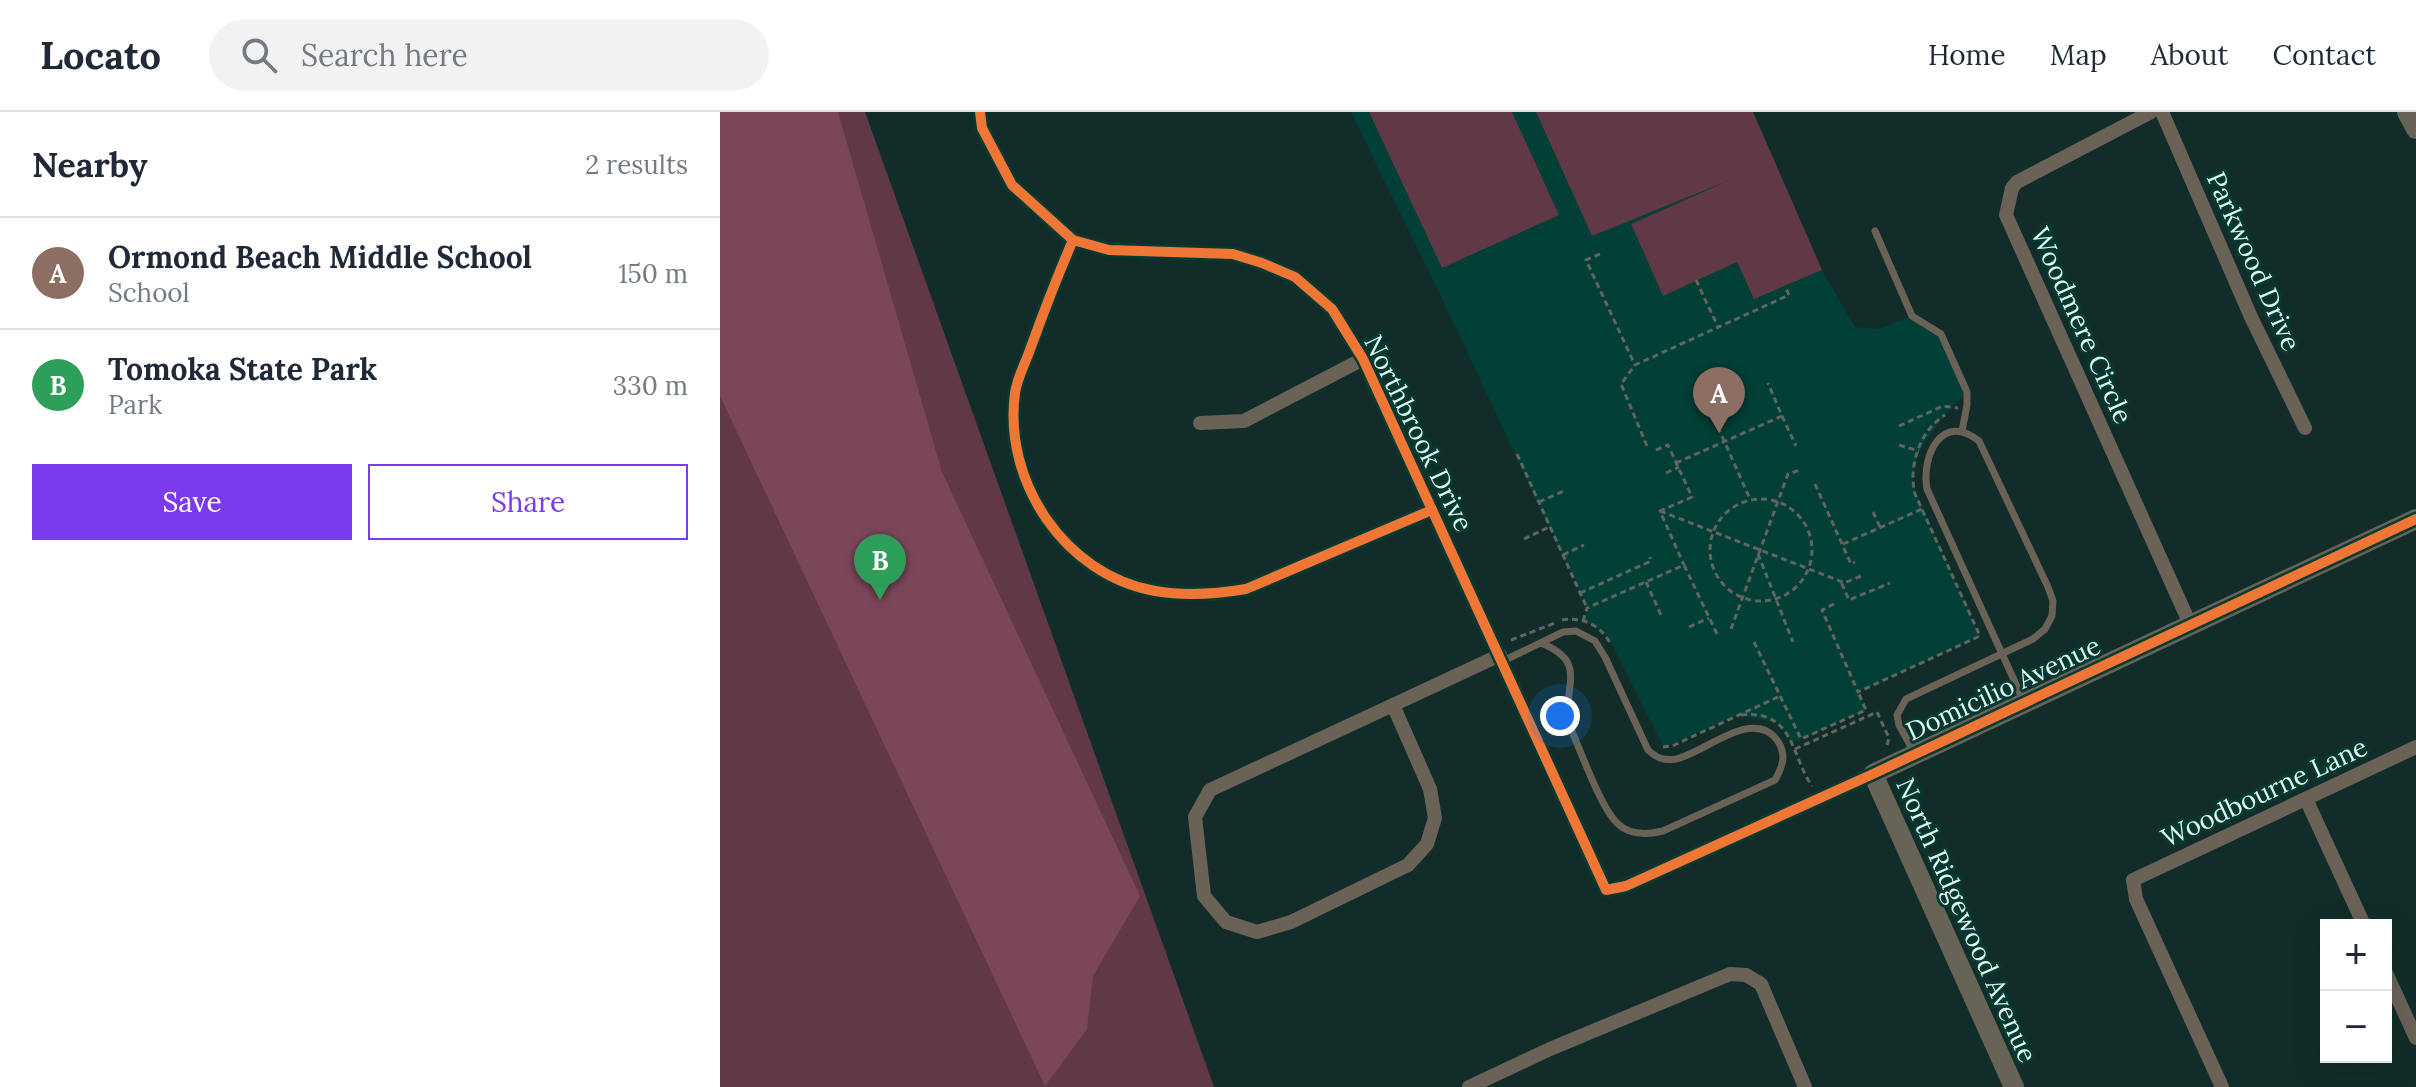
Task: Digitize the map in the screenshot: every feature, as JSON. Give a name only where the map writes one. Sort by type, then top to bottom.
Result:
[{"type":"street","name":"Northbrook Drive","points":[[980,112],[982,128],[1012,185],[1073,240],[1109,250],[1233,254],[1295,277],[1332,309],[1363,359],[1606,890]]},
{"type":"street","name":"Woodmere Circle","points":[[2151,112],[2017,182],[2012,188],[2006,215],[2190,624]]},
{"type":"street","name":"Parkwood Drive","points":[[2162,112],[2251,317],[2305,428]]},
{"type":"street","points":[[2407,112],[2416,129]]},
{"type":"street","points":[[1073,240],[1054,282],[1015,391],[1014,420],[1017,457],[1040,511],[1059,536],[1086,561],[1115,579],[1156,591],[1218,593],[1246,589],[1432,510]]},
{"type":"street","points":[[1200,423],[1244,421],[1363,359]]},
{"type":"street","name":"Domicilio Avenue","points":[[1606,890],[1626,886],[1873,774],[2416,519]]},
{"type":"street","points":[[1393,705],[1430,789],[1435,818],[1427,844],[1408,865],[1291,922],[1257,932],[1226,922],[1204,896],[1195,817],[1210,790],[1393,705],[1501,658]]},
{"type":"street","name":"Woodbourne Lane","points":[[2222,1087],[2136,899],[2133,880],[2416,747]]},
{"type":"street","name":"North Ridgewood Avenue","points":[[1873,774],[2014,1087]]},
{"type":"street","points":[[2306,799],[2361,919]]},
{"type":"street","points":[[1469,1087],[1550,1049],[1730,974],[1746,975],[1761,984],[1805,1087]]},
{"type":"street","points":[[2392,986],[2416,1038]]},
{"type":"lane","points":[[1875,231],[1912,316],[1941,334],[1967,392],[1962,431]]},
{"type":"lane","points":[[1915,754],[1897,715],[1906,699],[2002,654],[2033,639],[2045,629],[2052,616],[2053,601],[2048,587],[1979,441],[1967,431],[1953,430],[1941,436],[1933,447],[1925,476],[1927,489],[2002,654],[2025,702]]},
{"type":"lane","points":[[1501,658],[1563,632],[1576,631],[1595,641],[1648,750],[1658,759],[1682,757],[1751,727],[1763,729],[1774,736],[1782,749],[1784,765],[1775,780],[1663,831],[1634,833],[1618,825],[1608,811],[1568,722],[1572,676],[1568,661],[1554,648],[1541,643]]},
{"type":"path","points":[[1600,254],[1586,260],[1635,365]]},
{"type":"path","points":[[1696,280],[1718,327]]},
{"type":"path","points":[[1647,446],[1621,384],[1635,365],[1789,295],[1785,286]]},
{"type":"path","points":[[1768,383],[1796,446]]},
{"type":"path","points":[[1899,426],[1943,406],[1958,408]]},
{"type":"path","points":[[1858,692],[1980,636],[1912,483],[1923,435],[1945,415]]},
{"type":"path","points":[[1666,473],[1782,416]]},
{"type":"path","points":[[1718,427],[1750,499]]},
{"type":"path","points":[[1656,450],[1668,445],[1692,497],[1660,511]]},
{"type":"path","points":[[1899,445],[1919,451]]},
{"type":"path","points":[[1517,454],[1587,608],[1583,621]]},
{"type":"path","points":[[1731,629],[1788,474],[1800,470]]},
{"type":"path","points":[[1815,484],[1851,564],[1855,562]]},
{"type":"path","points":[[1539,502],[1566,490]]},
{"type":"path","points":[[1766,498],[1795,511],[1811,539],[1812,555],[1799,584],[1775,598],[1752,600],[1735,594],[1721,583],[1712,568],[1709,551],[1720,517],[1733,506],[1750,499],[1766,498]]},
{"type":"path","points":[[1843,544],[1922,509]]},
{"type":"path","points":[[1660,511],[1845,583]]},
{"type":"path","points":[[1660,511],[1718,636]]},
{"type":"path","points":[[1873,512],[1880,527]]},
{"type":"path","points":[[1524,539],[1550,527]]},
{"type":"path","points":[[1563,555],[1584,545]]},
{"type":"path","points":[[1759,552],[1793,642]]},
{"type":"path","points":[[1580,593],[1651,561],[1650,557]]},
{"type":"path","points":[[1587,608],[1684,565]]},
{"type":"path","points":[[1861,576],[1842,584],[1849,600],[1890,583]]},
{"type":"path","points":[[1646,582],[1661,615]]},
{"type":"path","points":[[1792,743],[1866,710],[1822,610],[1834,604]]},
{"type":"path","points":[[1689,627],[1709,618]]},
{"type":"path","points":[[1511,640],[1566,619],[1583,621],[1602,630],[1615,652]]},
{"type":"path","points":[[1754,642],[1801,739]]},
{"type":"path","points":[[1657,744],[1672,746],[1780,696]]},
{"type":"path","points":[[1795,749],[1877,712],[1889,738],[1883,753]]},
{"type":"path","points":[[1738,715],[1754,713],[1778,723],[1789,736],[1811,787],[1823,781]]},
{"type":"path","points":[[1889,742],[1895,744]]},
{"type":"shaded area","points":[[720,112],[865,112],[1214,1087],[720,1087]]},
{"type":"shaded area","points":[[720,112],[838,112],[942,472],[1140,896],[1093,976],[1087,1029],[1045,1086],[720,396]]},
{"type":"shaded area","points":[[1351,112],[1753,112],[1822,270],[1855,327],[1878,329],[1912,316],[1941,334],[1967,392],[1945,415],[1919,451],[1912,483],[1980,636],[1858,692],[1866,710],[1792,743],[1778,723],[1738,715],[1664,747],[1609,639],[1602,630],[1583,621],[1587,608]]},
{"type":"shaded area","points":[[1369,112],[1512,112],[1559,215],[1442,268]]},
{"type":"shaded area","points":[[1536,112],[1753,112],[1822,270],[1754,299],[1737,262],[1663,296],[1631,224],[1730,180],[1592,236]]},
{"type":"cycle path","points":[[980,112],[982,128],[1012,185],[1073,240],[1109,250],[1233,254],[1295,277],[1332,309],[1363,359],[1606,890],[1626,886],[1873,774],[2416,519]]},
{"type":"cycle path","points":[[1073,240],[1018,382],[1014,426],[1019,459],[1030,491],[1068,545],[1093,566],[1123,582],[1155,591],[1200,594],[1246,589],[1432,510]]},
{"type":"place","name":"Ormond Beach Middle School","points":[[1719,433]]},
{"type":"place","name":"Tomoka State Park","points":[[880,600]]}]
